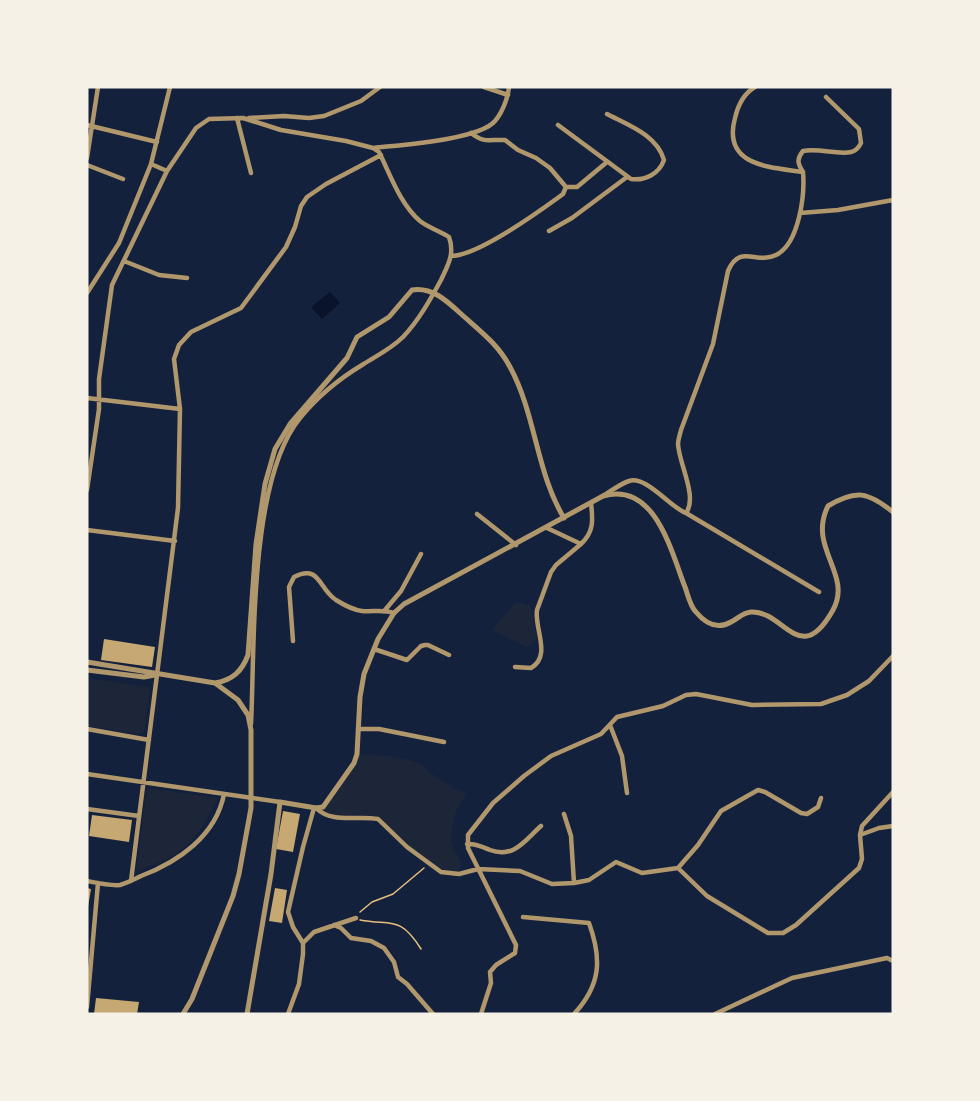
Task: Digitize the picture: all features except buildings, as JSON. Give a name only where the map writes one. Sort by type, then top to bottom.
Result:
[{"type":"street","points":[[87,158],[90,125],[98,87]]},
{"type":"street","points":[[87,293],[119,243],[151,164],[170,87]]},
{"type":"street","points":[[87,490],[100,400],[99,379],[112,285],[167,171],[196,128],[214,118],[324,116],[361,101],[380,87]]},
{"type":"street","points":[[484,87],[508,95]]},
{"type":"street","points":[[243,118],[281,130],[373,148],[436,141],[480,131],[494,122],[508,95],[509,87]]},
{"type":"street","points":[[755,87],[749,90],[738,105],[732,135],[735,147],[755,164],[803,172]]},
{"type":"street","points":[[686,513],[690,508],[690,497],[678,444],[713,344],[728,271],[733,260],[742,256],[765,258],[778,255],[790,242],[800,213],[804,189],[803,172],[798,163],[803,151],[851,153],[858,149],[861,143],[859,129],[826,98]]},
{"type":"street","points":[[558,125],[627,177],[639,180],[652,175],[664,160],[657,146],[640,131],[607,114]]},
{"type":"street","points":[[237,118],[251,173]]},
{"type":"street","points":[[90,125],[157,142]]},
{"type":"street","points":[[471,133],[487,141],[506,140],[518,150],[536,158],[550,168],[566,187],[577,187],[607,162]]},
{"type":"street","points":[[183,1014],[192,999],[233,897],[251,808],[251,730],[258,574],[272,475],[287,436],[308,409],[327,390],[403,337],[428,305],[451,256],[452,245],[449,237],[427,226],[413,214],[402,198],[381,155],[373,148]]},
{"type":"street","points":[[131,880],[178,508],[180,409],[174,359],[185,337],[202,326],[241,308],[286,247],[307,196],[381,155]]},
{"type":"street","points":[[151,164],[167,171]]},
{"type":"street","points":[[87,165],[123,179]]},
{"type":"street","points":[[549,231],[572,218],[627,177]]},
{"type":"street","points":[[451,256],[468,253],[520,225],[560,197],[566,187]]},
{"type":"street","points":[[800,213],[838,210],[893,200]]},
{"type":"street","points":[[124,261],[159,275],[187,278]]},
{"type":"street","points":[[103,270],[116,276]]},
{"type":"street","points":[[87,662],[215,683],[227,681],[235,676],[248,655],[256,544],[265,484],[275,449],[290,424],[343,362],[357,337],[389,317],[412,290],[434,292],[491,340],[510,367],[527,406],[551,495],[564,518]]},
{"type":"street","points":[[343,362],[352,372]]},
{"type":"street","points":[[87,398],[180,409]]},
{"type":"street","points":[[315,808],[327,804],[354,763],[357,754],[361,687],[364,674],[394,613],[404,604],[547,528],[628,481],[634,481],[662,495],[681,512],[819,592]]},
{"type":"street","points":[[603,496],[614,493],[622,494],[641,501],[660,522],[694,610],[709,624],[720,626],[732,622],[740,615],[751,612],[762,613],[795,635],[803,636],[821,629],[834,609],[839,596],[839,588],[822,540],[821,526],[828,506],[851,494],[866,495],[878,500],[893,512]]},
{"type":"street","points":[[515,667],[531,668],[537,663],[541,648],[541,634],[536,616],[537,610],[551,572],[590,534],[592,528],[591,503]]},
{"type":"street","points":[[477,514],[516,545]]},
{"type":"street","points":[[547,528],[581,544]]},
{"type":"street","points":[[87,530],[175,541]]},
{"type":"street","points":[[385,610],[401,591],[422,554]]},
{"type":"street","points":[[293,641],[289,587],[294,577],[304,573],[316,576],[324,590],[347,606],[364,611],[385,610],[394,613]]},
{"type":"street","points":[[375,649],[407,660],[421,646],[428,645],[449,655]]},
{"type":"street","points":[[481,1014],[491,983],[490,972],[514,953],[516,945],[467,843],[470,831],[493,803],[524,776],[551,756],[601,734],[617,717],[663,706],[686,695],[696,694],[752,705],[820,704],[847,695],[869,681],[893,656]]},
{"type":"street","points":[[87,670],[144,677],[157,675]]},
{"type":"street","points":[[215,683],[238,700],[248,716],[251,730]]},
{"type":"street","points":[[610,724],[622,756],[627,793]]},
{"type":"street","points":[[87,729],[149,740]]},
{"type":"street","points":[[358,729],[379,729],[444,742]]},
{"type":"street","points":[[87,774],[315,808],[333,818],[378,819],[407,847],[441,872],[459,874],[478,869],[520,871],[552,884],[574,884],[589,880],[616,862],[642,873],[678,868],[698,845],[721,811],[758,790],[807,814],[818,807],[821,798]]},
{"type":"street","points":[[678,868],[707,896],[736,914],[768,933],[783,933],[796,925],[859,868],[862,859],[860,835],[862,826],[893,792]]},
{"type":"street","points":[[87,881],[119,885],[162,868],[188,851],[210,825],[222,803],[224,794]]},
{"type":"street","points":[[248,1014],[271,874],[280,802]]},
{"type":"street","points":[[288,1014],[299,984],[303,944],[293,927],[288,912],[304,839],[315,808]]},
{"type":"street","points":[[87,809],[139,816]]},
{"type":"street","points":[[564,814],[571,836],[574,884]]},
{"type":"street","points":[[467,843],[508,853],[541,826]]},
{"type":"street","points":[[860,835],[893,826]]},
{"type":"street","points":[[87,1007],[98,883]]},
{"type":"street","points":[[303,944],[315,932],[355,918]]},
{"type":"street","points":[[523,918],[589,923],[598,966],[597,978],[592,990],[574,1014]]},
{"type":"street","points":[[334,925],[341,928],[351,939],[371,941],[384,948],[399,977],[432,1014]]},
{"type":"street","points":[[715,1014],[792,978],[887,958],[893,961]]},
{"type":"path","points":[[355,918],[363,908],[393,894],[429,863]]},
{"type":"path","points":[[355,918],[386,921],[400,926],[414,938],[421,949]]},
{"type":"shaded area","points":[[330,292],[340,303],[322,319],[311,307]]},
{"type":"shaded area","points":[[516,602],[531,606],[537,640],[527,647],[492,630]]},
{"type":"shaded area","points":[[87,678],[149,687],[144,732],[139,734],[87,726]]},
{"type":"shaded area","points":[[357,754],[396,757],[415,762],[455,789],[466,793],[456,813],[451,838],[451,843],[459,857],[459,874],[441,872],[378,819],[333,817],[316,808],[323,807]]},
{"type":"shaded area","points":[[147,788],[218,798],[203,825],[187,845],[166,859],[136,871]]}]
